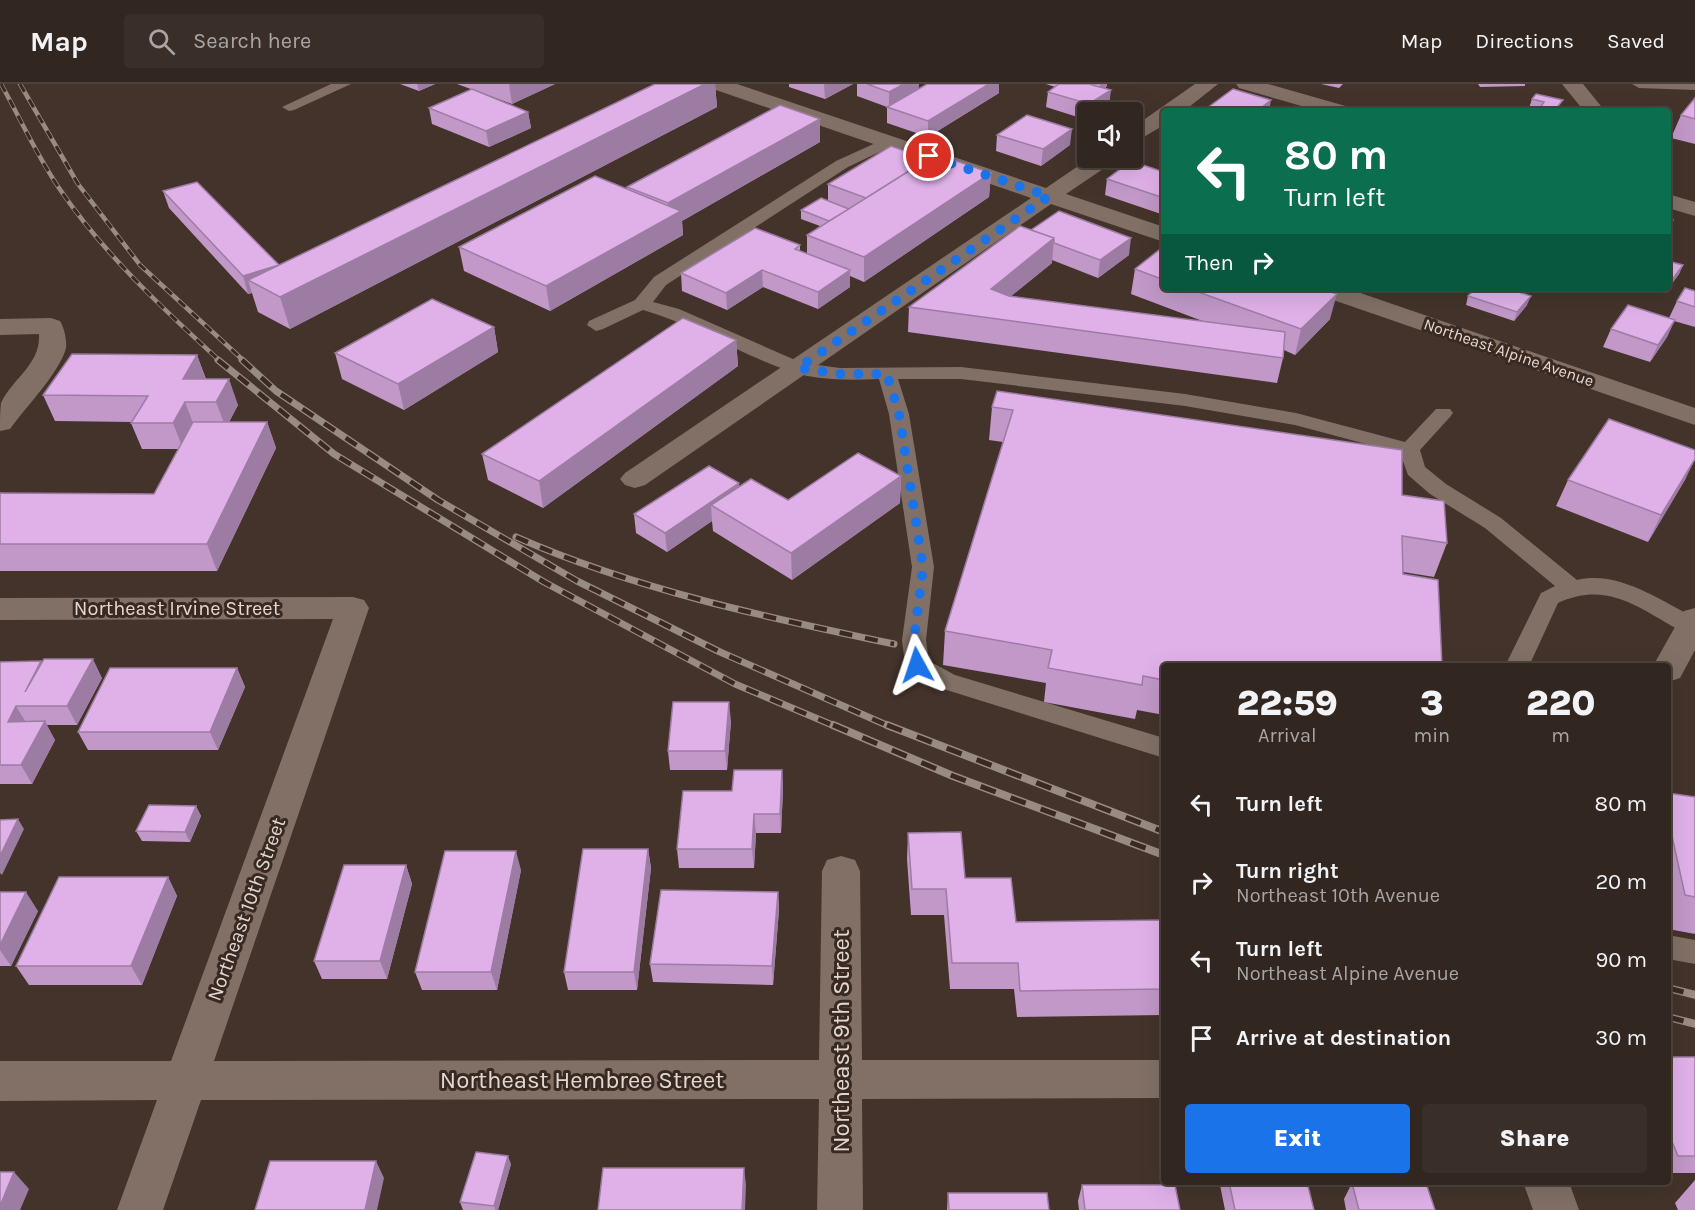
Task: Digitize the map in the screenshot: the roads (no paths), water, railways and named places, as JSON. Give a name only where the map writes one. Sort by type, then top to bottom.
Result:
[{"type":"street","points":[[717,84],[1161,234]]},
{"type":"street","points":[[1175,108],[1208,84]]},
{"type":"street","points":[[1246,84],[1331,108]]},
{"type":"street","points":[[1572,84],[1592,108]]},
{"type":"street","points":[[1143,130],[1161,118]]},
{"type":"street","points":[[635,480],[1090,168]]},
{"type":"street","points":[[1671,202],[1695,209]]},
{"type":"street","name":"Northeast Alpine Avenue","points":[[1343,291],[1371,295],[1695,417]]},
{"type":"street","points":[[0,327],[51,326],[53,347],[0,423]]},
{"type":"street","name":"Northeast Irvine Street","points":[[0,609],[353,608]]},
{"type":"street","name":"Northeast 10th Street","points":[[140,1210],[353,608]]},
{"type":"street","points":[[1671,664],[1693,623]]},
{"type":"street","name":"Northeast 9th Street","points":[[840,1210],[841,871]]},
{"type":"street","name":"Northeast Hembree Street","points":[[0,1081],[1161,1079]]},
{"type":"street","points":[[1547,1185],[1556,1210]]},
{"type":"lane","points":[[289,107],[344,84]]},
{"type":"lane","points":[[1640,84],[1695,86]]},
{"type":"lane","points":[[596,326],[641,304],[660,281],[843,164],[889,142]]},
{"type":"lane","points":[[641,304],[673,313],[798,368],[840,374],[961,373],[1185,400],[1296,419],[1409,449]]},
{"type":"lane","points":[[887,374],[899,414],[923,567],[914,640],[917,665],[946,681],[1161,747]]},
{"type":"lane","points":[[1409,449],[1443,413]]},
{"type":"lane","points":[[1409,449],[1415,470],[1438,489],[1493,523],[1572,588]]},
{"type":"lane","points":[[1518,663],[1549,598],[1572,588],[1599,585],[1693,623]]},
{"type":"lane","points":[[1671,947],[1695,952]]},
{"type":"railway","points":[[1,84],[43,163],[76,212],[134,279],[220,361]]},
{"type":"railway","points":[[20,84],[78,184],[140,265],[244,361]]},
{"type":"railway","points":[[218,360],[334,454],[544,582],[735,684],[837,727]]},
{"type":"railway","points":[[242,360],[276,391],[438,500],[577,581],[720,652],[891,727]]},
{"type":"railway","points":[[516,537],[562,556],[655,587],[750,612],[894,644]]},
{"type":"railway","points":[[833,725],[953,776],[1161,854]]},
{"type":"railway","points":[[887,725],[1161,831]]},
{"type":"railway","points":[[1671,989],[1695,995]]},
{"type":"railway","points":[[1671,1018],[1695,1024]]}]
